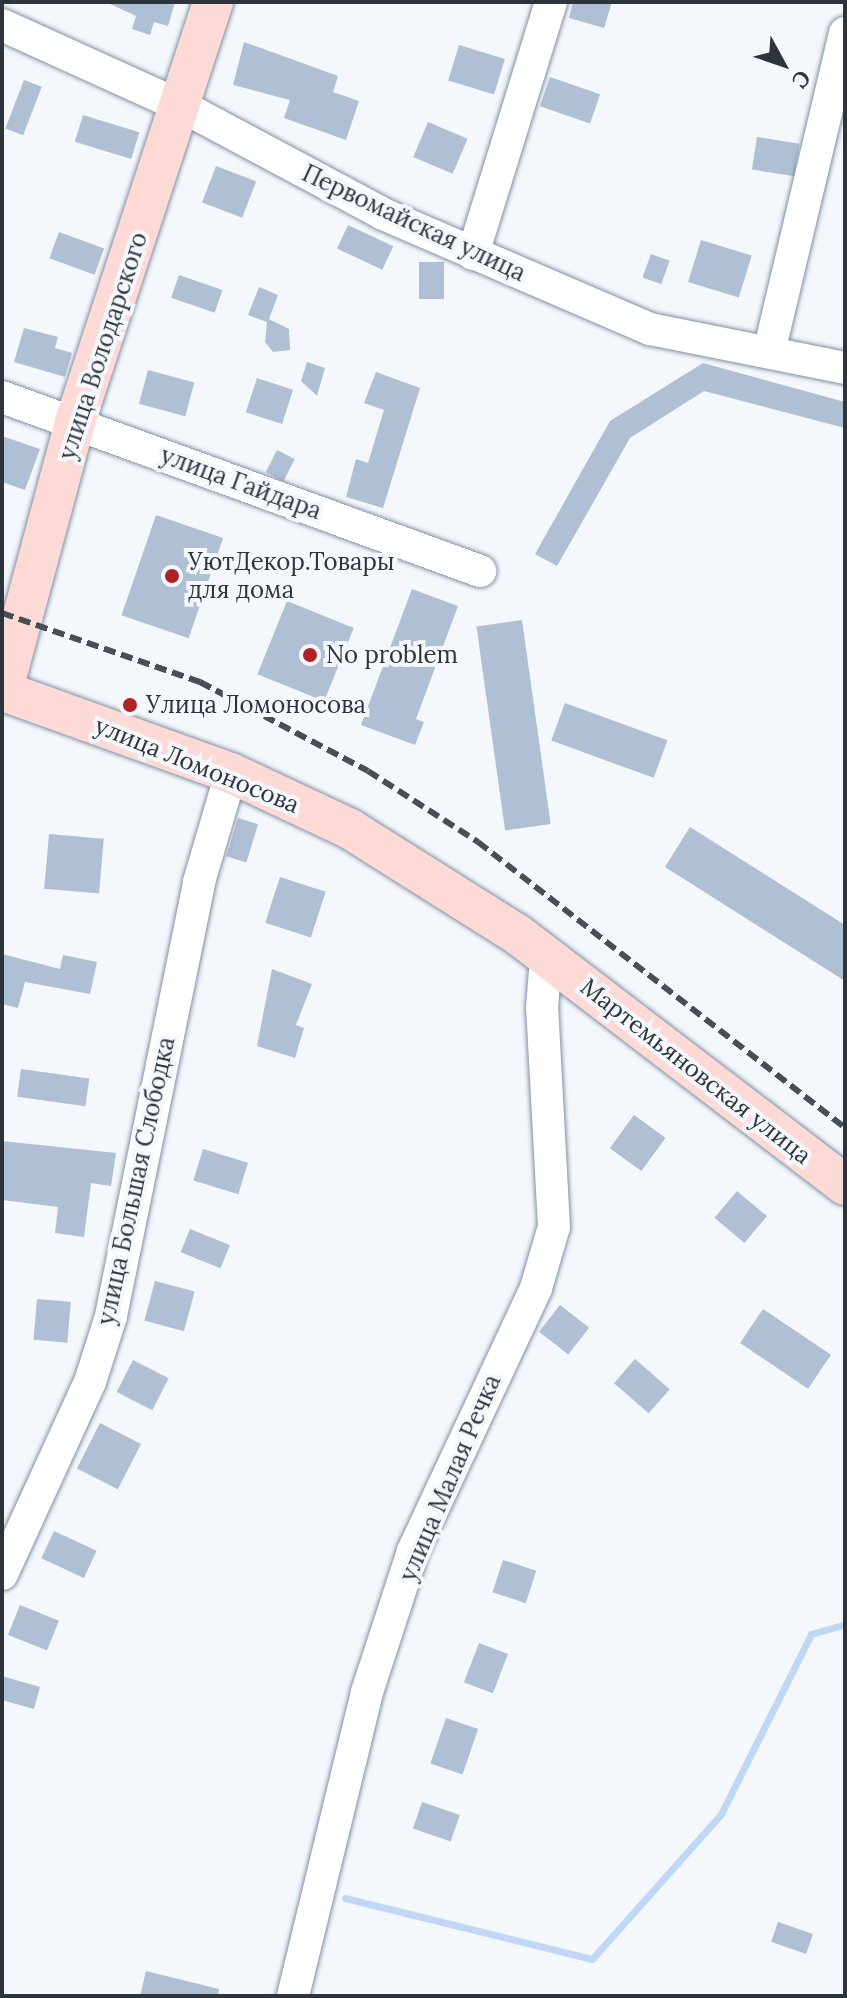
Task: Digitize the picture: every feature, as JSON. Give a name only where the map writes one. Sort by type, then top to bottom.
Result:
[{"type":"main road","name":"улица Володарского","points":[[2,691],[75,422],[183,107],[213,2]]},
{"type":"main road","name":"улица Ломоносова","points":[[2,691],[231,773],[350,829],[546,957]]},
{"type":"main road","name":"Мартемьяновская улица","points":[[546,957],[845,1185]]},
{"type":"street","points":[[473,254],[551,2]]},
{"type":"street","name":"Первомайская улица","points":[[2,25],[183,107],[473,254],[650,329],[770,348],[845,368]]},
{"type":"street","points":[[770,348],[845,33]]},
{"type":"street","name":"улица Гайдара","points":[[2,397],[480,571]]},
{"type":"street","name":"улица Большая Слободка","points":[[2,1574],[90,1382],[111,1316],[199,882],[231,773]]},
{"type":"street","name":"улица Малая Речка","points":[[293,1996],[367,1692],[413,1551],[536,1288],[554,1227],[542,1008],[546,957]]},
{"type":"building","points":[[106,2],[175,2],[168,26],[154,22],[150,35],[132,29],[136,16]]},
{"type":"building","points":[[573,2],[612,2],[604,28],[569,18]]},
{"type":"building","points":[[244,42],[338,76],[333,92],[359,101],[346,140],[284,118],[290,100],[233,85]]},
{"type":"building","points":[[459,45],[505,59],[494,94],[448,80]]},
{"type":"building","points":[[550,77],[600,94],[590,124],[540,106]]},
{"type":"building","points":[[24,80],[42,87],[23,135],[5,129]]},
{"type":"building","points":[[83,115],[139,132],[131,159],[75,142]]},
{"type":"building","points":[[428,122],[468,139],[453,174],[413,157]]},
{"type":"building","points":[[757,137],[799,144],[794,176],[752,170]]},
{"type":"building","points":[[216,166],[256,181],[242,218],[202,202]]},
{"type":"building","points":[[348,225],[393,246],[382,270],[337,249]]},
{"type":"building","points":[[59,232],[104,248],[95,275],[49,258]]},
{"type":"building","points":[[701,240],[752,255],[739,298],[688,282]]},
{"type":"building","points":[[651,254],[670,261],[661,284],[642,277]]},
{"type":"building","points":[[419,262],[444,262],[444,299],[419,299]]},
{"type":"building","points":[[179,275],[222,290],[215,313],[171,298]]},
{"type":"building","points":[[259,287],[278,295],[269,319],[289,329],[290,350],[273,352],[265,342],[267,322],[248,315]]},
{"type":"building","points":[[24,328],[58,337],[55,348],[72,353],[65,377],[14,362]]},
{"type":"building","points":[[307,362],[325,368],[317,396],[301,381]]},
{"type":"building","points":[[703,363],[845,402],[845,428],[704,391],[630,438],[557,566],[535,554],[610,421]]},
{"type":"building","points":[[148,370],[194,382],[185,416],[139,404]]},
{"type":"building","points":[[376,372],[420,388],[383,508],[346,497],[356,459],[368,463],[384,410],[364,403]]},
{"type":"building","points":[[257,378],[293,390],[282,424],[246,412]]},
{"type":"building","points":[[2,436],[40,449],[25,490],[2,482]]},
{"type":"building","points":[[277,450],[295,459],[283,481],[266,472]]},
{"type":"building","name":"УютДекор.Товары для дома","points":[[156,515],[223,538],[189,638],[121,615]]},
{"type":"building","points":[[412,589],[458,606],[416,719],[424,722],[415,745],[361,725]]},
{"type":"building","points":[[287,601],[354,628],[324,701],[257,674]]},
{"type":"building","points":[[522,620],[551,824],[505,830],[476,626]]},
{"type":"building","points":[[565,703],[667,740],[654,778],[551,741]]},
{"type":"building","points":[[238,818],[258,824],[246,862],[226,856]]},
{"type":"building","points":[[690,827],[845,925],[845,981],[665,867]]},
{"type":"building","points":[[49,834],[104,839],[99,894],[44,889]]},
{"type":"building","points":[[280,877],[326,892],[311,937],[265,923]]},
{"type":"building","points":[[2,954],[60,969],[63,955],[97,962],[90,994],[25,982],[18,1008],[2,1004]]},
{"type":"building","points":[[272,969],[312,984],[296,1025],[304,1028],[295,1058],[257,1046]]},
{"type":"building","points":[[21,1069],[89,1079],[85,1106],[17,1097]]},
{"type":"building","points":[[634,1115],[666,1138],[641,1171],[610,1148]]},
{"type":"building","points":[[2,1141],[116,1153],[111,1186],[91,1183],[84,1237],[55,1233],[58,1207],[2,1200]]},
{"type":"building","points":[[203,1149],[248,1163],[238,1194],[193,1181]]},
{"type":"building","points":[[737,1191],[767,1216],[744,1243],[715,1218]]},
{"type":"building","points":[[190,1229],[230,1245],[221,1268],[181,1252]]},
{"type":"building","points":[[155,1281],[195,1292],[184,1331],[144,1321]]},
{"type":"building","points":[[37,1299],[71,1302],[67,1343],[33,1340]]},
{"type":"building","points":[[560,1305],[589,1328],[568,1355],[539,1332]]},
{"type":"building","points":[[763,1309],[831,1355],[808,1389],[740,1343]]},
{"type":"building","points":[[635,1359],[670,1389],[649,1413],[614,1383]]},
{"type":"building","points":[[133,1360],[169,1378],[152,1410],[117,1392]]},
{"type":"building","points":[[100,1423],[141,1444],[118,1489],[77,1468]]},
{"type":"building","points":[[54,1531],[97,1551],[84,1578],[41,1558]]},
{"type":"building","points":[[503,1560],[536,1571],[526,1603],[492,1592]]},
{"type":"building","points":[[20,1605],[59,1621],[47,1650],[8,1635]]},
{"type":"building","points":[[479,1643],[508,1654],[493,1693],[464,1682]]},
{"type":"building","points":[[2,1676],[40,1687],[34,1709],[2,1700]]},
{"type":"building","points":[[446,1718],[478,1729],[463,1774],[430,1763]]},
{"type":"building","points":[[422,1802],[460,1815],[451,1841],[413,1828]]},
{"type":"building","points":[[778,1922],[813,1934],[806,1954],[771,1942]]},
{"type":"building","points":[[146,1971],[219,1989],[218,1996],[140,1996]]},
{"type":"waterway","points":[[345,1898],[592,1959],[721,1814],[811,1634],[845,1624]]},
{"type":"railway","points":[[2,613],[200,682],[368,771],[478,842],[845,1128]]},
{"type":"place","name":"УютДекор.Товары для дома","points":[[172,576]]},
{"type":"place","name":"No problem","points":[[310,655]]},
{"type":"place","name":"Улица Ломоносова","points":[[130,705]]}]
